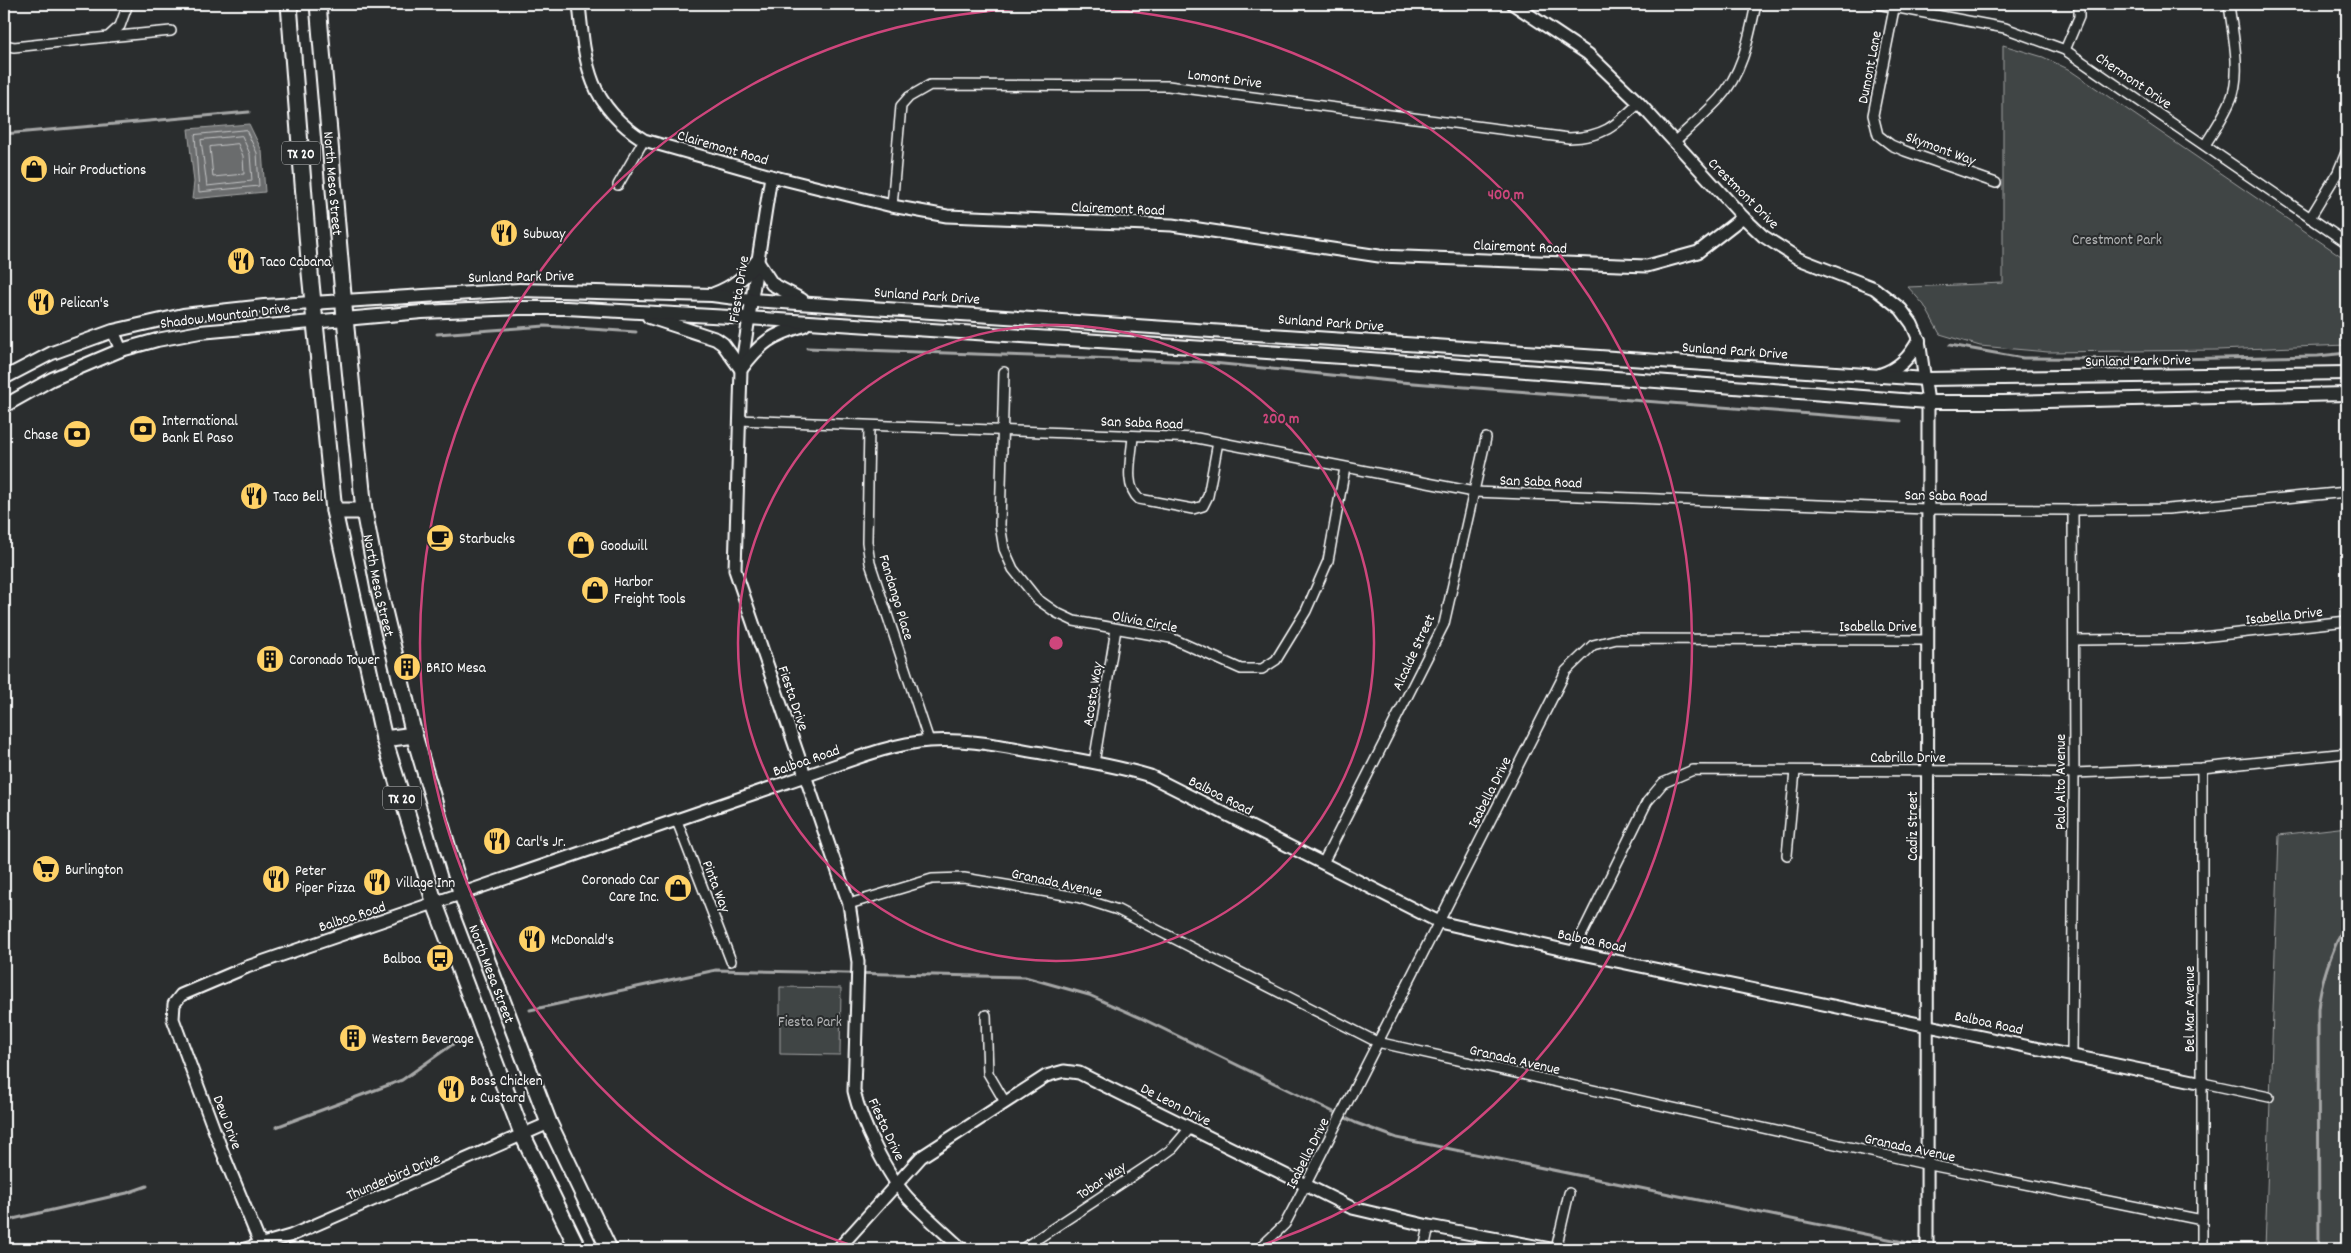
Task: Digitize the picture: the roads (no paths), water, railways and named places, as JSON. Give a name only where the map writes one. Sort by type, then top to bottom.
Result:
[{"type":"main road","name":"North Mesa Street","points":[[290,4],[313,303],[334,511],[384,739],[435,904],[523,1136],[578,1249]]},
{"type":"main road","name":"North Mesa Street","points":[[318,4],[364,511],[379,590],[414,735],[462,895],[549,1123],[609,1249]]},
{"type":"main road","points":[[712,295],[729,289],[739,282],[750,272],[757,261],[772,284],[809,303]]},
{"type":"main road","name":"Sunland Park Drive","points":[[313,303],[519,290],[712,295],[751,300],[1926,379],[2347,373]]},
{"type":"main road","points":[[519,290],[519,308]]},
{"type":"main road","name":"Shadow Mountain Drive","points":[[4,378],[52,353],[113,331],[183,315],[313,303]]},
{"type":"main road","points":[[315,321],[422,312],[519,308],[633,312],[1357,358],[1928,402],[2347,394]]},
{"type":"main road","points":[[633,312],[716,339],[724,344],[741,369],[765,340],[778,333],[812,322]]},
{"type":"main road","name":"Shadow Mountain Drive","points":[[4,406],[52,379],[121,350],[157,340],[200,332],[315,321]]},
{"type":"main road","points":[[1877,376],[1892,371],[1906,360],[1919,340]]},
{"type":"main road","points":[[334,511],[364,511]]},
{"type":"main road","points":[[384,739],[414,735]]},
{"type":"street","points":[[108,37],[120,26],[128,4]]},
{"type":"street","name":"Clairemont Road","points":[[579,4],[588,72],[596,90],[617,119],[629,131],[644,140],[771,176],[892,206],[948,216],[1172,225],[1379,256],[1646,266],[1698,252],[1743,217]]},
{"type":"street","name":"Crestmont Drive","points":[[1513,4],[1588,54],[1639,103],[1743,217],[1763,236],[1799,259],[1874,288],[1890,299],[1907,316],[1919,340],[1928,402]]},
{"type":"street","points":[[1674,142],[1719,99],[1729,85],[1747,46],[1756,4]]},
{"type":"street","name":"Chermont Drive","points":[[1876,4],[1895,6],[2005,28],[2065,50],[2347,243]]},
{"type":"street","points":[[2065,50],[2079,16],[2079,4]]},
{"type":"street","points":[[2205,145],[2234,92],[2235,63],[2229,4]]},
{"type":"street","name":"Dumont Lane","points":[[1878,135],[1873,115],[1895,6]]},
{"type":"street","points":[[4,45],[14,47],[171,31]]},
{"type":"street","name":"Lomont Drive","points":[[892,206],[902,106],[909,97],[930,85],[1168,86],[1569,138],[1599,134],[1614,126],[1639,103]]},
{"type":"street","name":"Skymont Way","points":[[1878,135],[1891,145],[1905,151],[1996,182]]},
{"type":"street","points":[[618,185],[644,140]]},
{"type":"street","points":[[2310,218],[2338,172],[2347,150]]},
{"type":"street","name":"Fiesta Drive","points":[[771,176],[741,369],[735,570],[849,904],[856,938],[858,968],[854,1091],[858,1110],[897,1183],[908,1198],[962,1249]]},
{"type":"street","points":[[113,331],[121,350]]},
{"type":"street","name":"Olivia Circle","points":[[1004,372],[1000,525],[1004,549],[1013,569],[1038,599],[1057,613],[1074,621],[1171,638],[1241,669],[1262,669],[1276,660],[1306,611],[1328,561],[1345,468]]},
{"type":"street","name":"Cadiz Street","points":[[1927,1245],[1925,1164],[1928,402]]},
{"type":"street","name":"San Saba Road","points":[[739,420],[1197,438],[1474,492],[1927,510],[2168,509],[2347,492]]},
{"type":"street","name":"Fandango Place","points":[[869,426],[867,542],[870,563],[929,741]]},
{"type":"street","points":[[1133,436],[1129,485],[1132,493],[1139,499],[1193,509],[1203,506],[1208,496],[1218,442]]},
{"type":"street","name":"Alcalde Street","points":[[1323,863],[1444,624],[1486,438]]},
{"type":"street","name":"Palo Alto Avenue","points":[[2072,1055],[2073,510]]},
{"type":"street","name":"Isabella Drive","points":[[2074,640],[2184,639],[2347,622]]},
{"type":"street","name":"Acosta Way","points":[[1094,763],[1116,629]]},
{"type":"street","name":"Isabella Drive","points":[[1258,1249],[1285,1224],[1339,1122],[1566,671],[1593,646],[1617,639],[1927,640]]},
{"type":"street","name":"Balboa Road","points":[[174,1004],[181,995],[196,987],[247,967],[462,895],[805,776],[896,746],[929,741],[963,741],[996,745],[1094,763],[1150,776],[1439,922],[1573,952],[2269,1097]]},
{"type":"street","name":"Cabrillo Drive","points":[[1573,952],[1647,802],[1663,784],[1693,770],[1927,770],[2074,773],[2202,768],[2347,753]]},
{"type":"street","name":"Bel Mar Avenue","points":[[2202,768],[2202,1249]]},
{"type":"street","points":[[1786,855],[1795,771]]},
{"type":"street","name":"Pinta Way","points":[[677,821],[731,961]]},
{"type":"street","name":"Granada Avenue","points":[[849,904],[932,879],[964,878],[1077,897],[1118,910],[1378,1042],[1925,1164],[2202,1220]]},
{"type":"street","name":"Dew Drive","points":[[174,1004],[173,1019],[262,1247]]},
{"type":"street","points":[[986,1014],[988,1073],[1005,1102]]},
{"type":"street","name":"De Leon Drive","points":[[838,1249],[921,1157],[1046,1076],[1064,1071],[1079,1073],[1352,1208],[1430,1226],[1551,1249]]},
{"type":"street","name":"Thunderbird Drive","points":[[246,1249],[262,1247],[290,1236],[523,1136],[549,1123]]},
{"type":"street","name":"Tobar Way","points":[[1022,1249],[1158,1159],[1173,1148],[1190,1128]]},
{"type":"street","points":[[1556,1249],[1569,1192]]},
{"type":"street","points":[[1424,1249],[1430,1226]]},
{"type":"water","points":[[249,124],[262,151],[265,192],[192,199],[194,182],[188,129]]},
{"type":"waterway","points":[[4,134],[249,112]]},
{"type":"waterway","points":[[437,334],[545,326],[636,332]]},
{"type":"waterway","points":[[1950,345],[2023,358],[2173,359],[2318,356],[2347,353]]},
{"type":"waterway","points":[[807,348],[1203,362],[1400,382],[1901,421]]},
{"type":"waterway","points":[[2319,1249],[2318,1009],[2328,963],[2347,920]]},
{"type":"waterway","points":[[530,1010],[716,970],[1025,977],[1089,995],[1143,1019],[1356,1123],[1397,1138],[1937,1249]]},
{"type":"waterway","points":[[276,1127],[402,1080],[453,1044]]},
{"type":"waterway","points":[[4,1221],[127,1193],[147,1186]]},
{"type":"place","name":"Hair Productions","points":[[34,169]]},
{"type":"place","name":"Subway","points":[[504,233]]},
{"type":"place","name":"Taco Cabana","points":[[241,261]]},
{"type":"place","name":"Pelican's","points":[[41,302]]},
{"type":"place","name":"International Bank El Paso","points":[[143,429]]},
{"type":"place","name":"Chase","points":[[77,434]]},
{"type":"place","name":"Taco Bell","points":[[254,496]]},
{"type":"place","name":"Starbucks","points":[[440,538]]},
{"type":"place","name":"Goodwill","points":[[581,545]]},
{"type":"place","name":"Harbor Freight Tools","points":[[595,590]]},
{"type":"place","name":"Coronado Tower","points":[[270,659]]},
{"type":"place","name":"BRIO Mesa","points":[[407,667]]},
{"type":"place","name":"Carl's Jr.","points":[[497,841]]},
{"type":"place","name":"Burlington","points":[[46,869]]},
{"type":"place","name":"Peter Piper Pizza","points":[[276,879]]},
{"type":"place","name":"Village Inn","points":[[377,882]]},
{"type":"place","name":"Coronado Car Care Inc.","points":[[678,888]]},
{"type":"place","name":"McDonald's","points":[[532,939]]},
{"type":"place","name":"Balboa","points":[[440,958]]},
{"type":"place","name":"Western Beverage","points":[[353,1038]]},
{"type":"place","name":"Boss Chicken & Custard","points":[[451,1089]]},
{"type":"park label","name":"Crestmont Park","points":[[2117,239]]},
{"type":"park label","name":"Fiesta Park","points":[[810,1021]]}]
